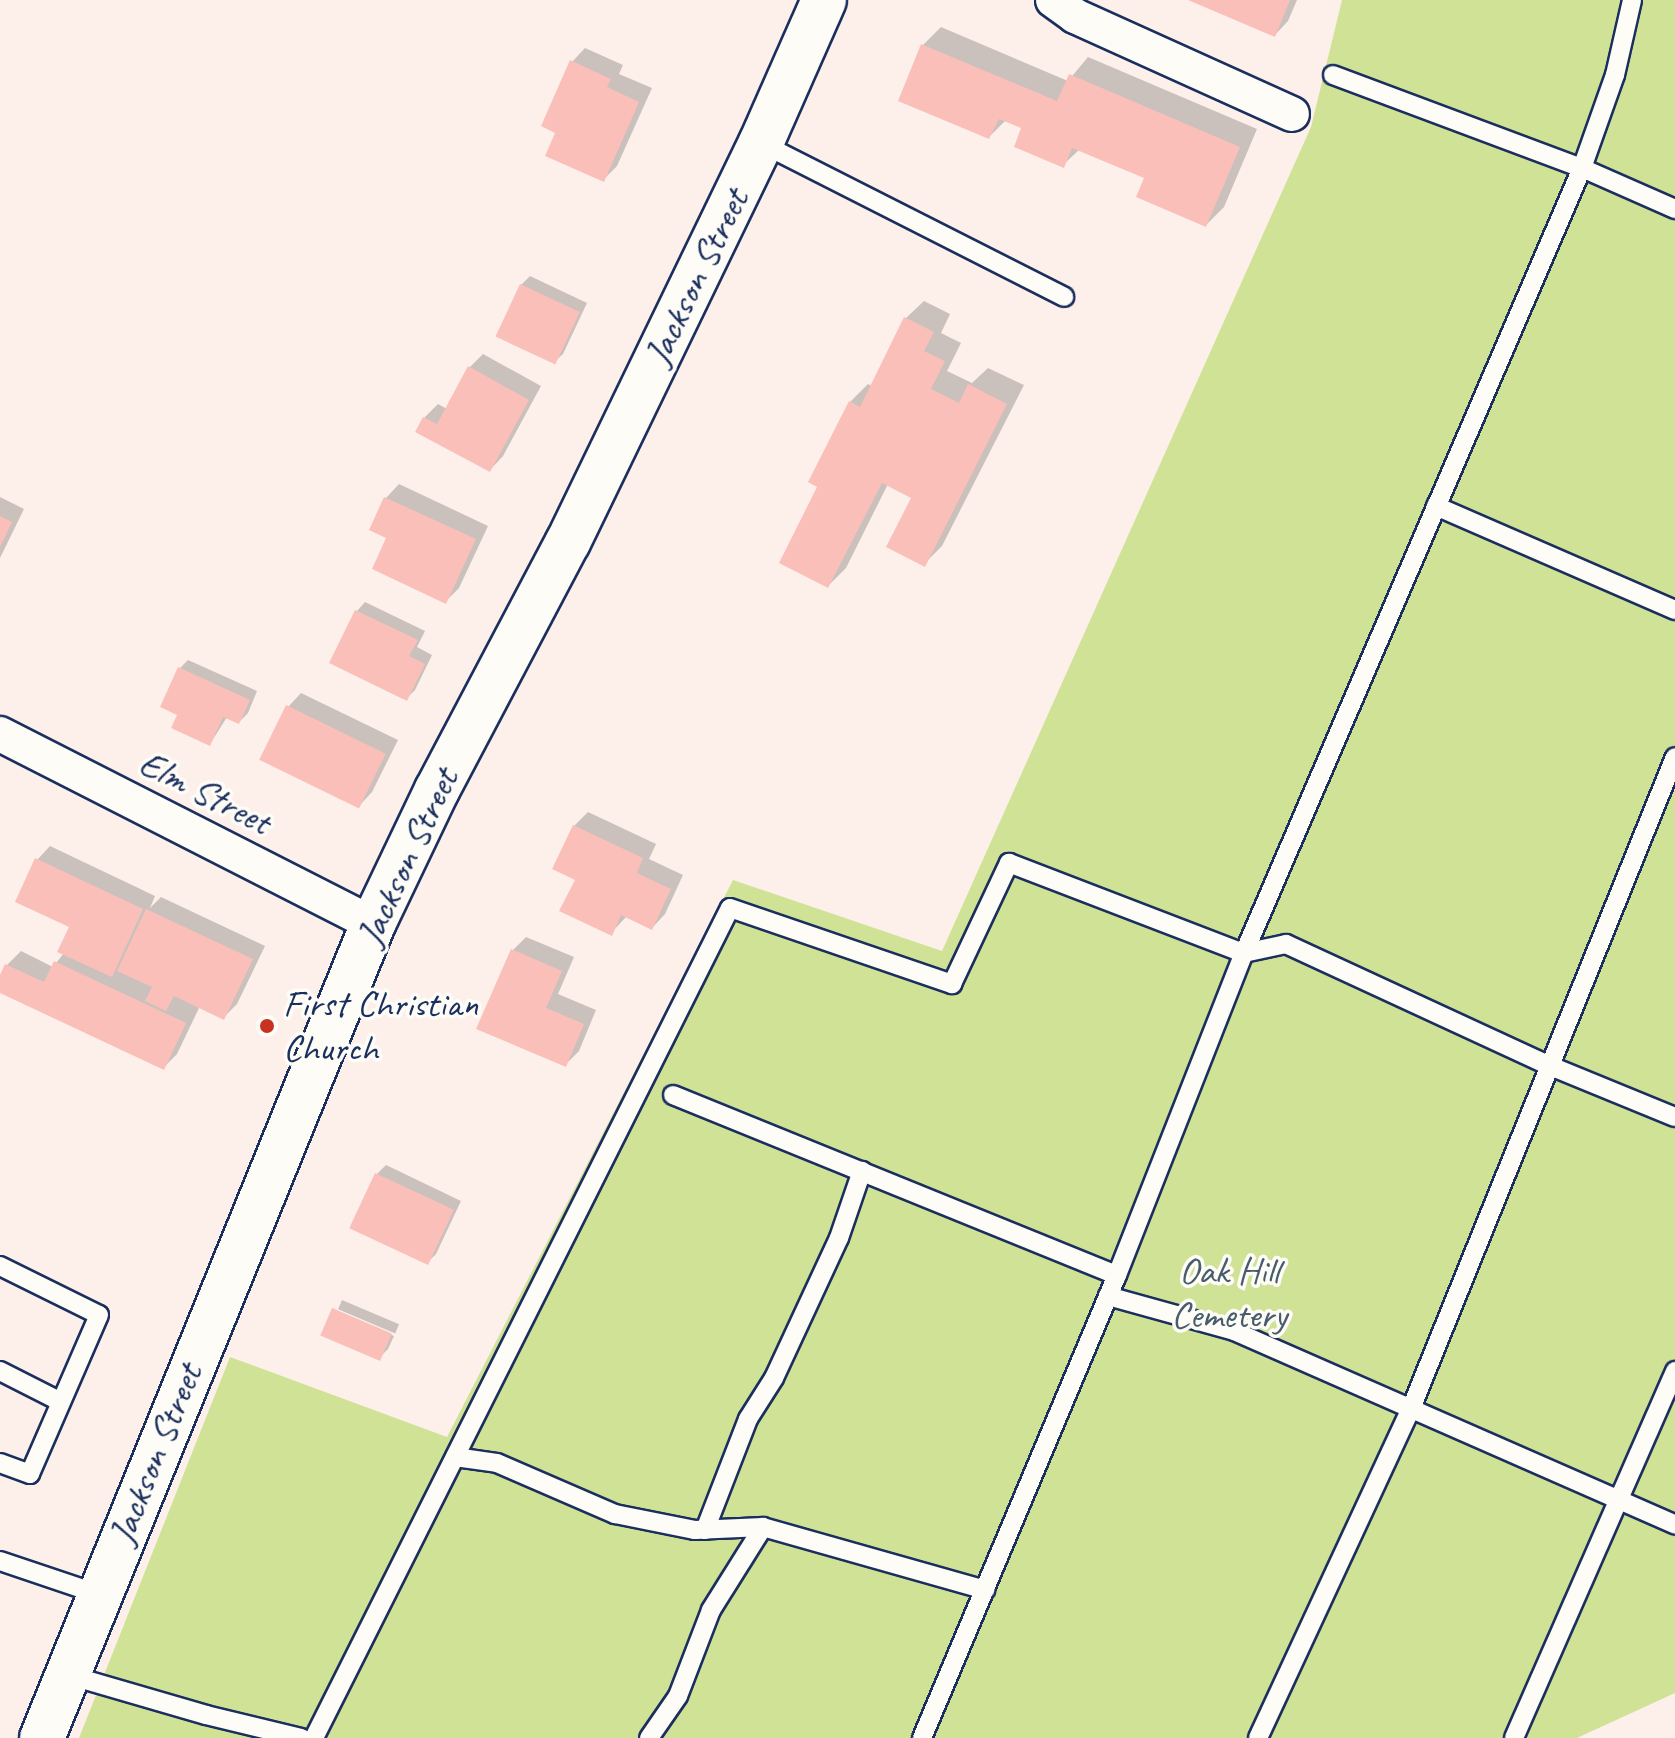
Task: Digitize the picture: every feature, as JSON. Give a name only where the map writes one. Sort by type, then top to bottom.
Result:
[{"type":"main road","name":"Jackson Street","points":[[42,1738],[65,1674],[373,924],[437,790],[568,542],[761,143],[824,0]]},
{"type":"street","points":[[1053,0],[1075,16],[1292,114]]},
{"type":"street","name":"Elm Street","points":[[0,734],[373,924]]},
{"type":"lane","points":[[922,1738],[1117,1275],[1244,953],[1582,168],[1615,75],[1632,0]]},
{"type":"lane","points":[[1333,75],[1582,168],[1675,209]]},
{"type":"lane","points":[[761,143],[1064,297]]},
{"type":"lane","points":[[1436,506],[1675,610]]},
{"type":"lane","points":[[1258,1738],[1412,1406],[1675,757]]},
{"type":"lane","points":[[314,1738],[730,908],[952,984],[1009,863],[1244,953],[1286,944],[1548,1065],[1675,1117]]},
{"type":"lane","points":[[673,1095],[1117,1275]]},
{"type":"lane","points":[[705,1530],[748,1419],[774,1378],[839,1238],[862,1171]]},
{"type":"lane","points":[[0,1266],[99,1315],[30,1474],[0,1463]]},
{"type":"lane","points":[[1108,1296],[1234,1331],[1412,1406],[1675,1525]]},
{"type":"lane","points":[[0,1371],[61,1402]]},
{"type":"lane","points":[[1514,1738],[1675,1371]]},
{"type":"lane","points":[[455,1457],[497,1463],[615,1514],[705,1530],[763,1527],[985,1590]]},
{"type":"lane","points":[[649,1738],[678,1696],[711,1610],[763,1527]]},
{"type":"lane","points":[[0,1561],[98,1594]]},
{"type":"lane","points":[[65,1674],[206,1715],[301,1738]]},
{"type":"green space","name":"Oak Hill Cemetery","points":[[1342,0],[1675,0],[1675,1693],[1577,1738],[79,1738],[230,1357],[447,1437],[733,880],[942,951],[1311,127]]},
{"type":"building","points":[[1188,0],[1290,0],[1275,37]]},
{"type":"building","points":[[921,44],[1057,101],[1069,74],[1240,147],[1206,227],[1136,197],[1144,178],[1072,148],[1064,168],[1014,147],[1021,128],[999,119],[989,139],[898,101]]},
{"type":"building","points":[[570,60],[611,79],[607,87],[639,102],[604,182],[545,156],[555,133],[541,126]]},
{"type":"building","points":[[520,284],[580,312],[555,364],[495,337]]},
{"type":"building","points":[[904,317],[934,332],[924,351],[945,361],[931,389],[959,403],[968,384],[1007,404],[925,567],[886,547],[911,498],[882,483],[828,588],[779,563],[817,487],[808,482],[849,401],[860,407]]},
{"type":"building","points":[[468,366],[529,400],[490,472],[415,432],[423,417],[437,424]]},
{"type":"building","points":[[384,497],[476,539],[446,604],[372,569],[386,538],[369,530]]},
{"type":"building","points":[[0,516],[12,522],[0,547]]},
{"type":"building","points":[[355,610],[418,640],[409,656],[425,664],[407,701],[329,663]]},
{"type":"building","points":[[178,667],[250,700],[239,724],[223,717],[210,746],[171,728],[177,715],[160,707]]},
{"type":"building","points":[[286,705],[386,754],[359,808],[259,760]]},
{"type":"building","points":[[573,825],[643,858],[637,873],[671,889],[652,930],[621,915],[612,936],[559,911],[575,880],[552,869]]},
{"type":"building","points":[[35,858],[143,909],[112,977],[57,952],[69,927],[15,902]]},
{"type":"building","points":[[146,909],[253,959],[224,1020],[174,996],[166,1011],[145,1001],[152,987],[117,971]]},
{"type":"building","points":[[511,949],[562,971],[546,1008],[584,1024],[566,1067],[476,1029]]},
{"type":"building","points":[[54,961],[186,1023],[164,1070],[0,993],[0,975],[5,964],[44,982]]},
{"type":"building","points":[[375,1173],[454,1210],[428,1265],[349,1228]]},
{"type":"building","points":[[332,1308],[392,1333],[380,1361],[320,1336]]},
{"type":"place","name":"First Christian Church","points":[[267,1026]]}]
